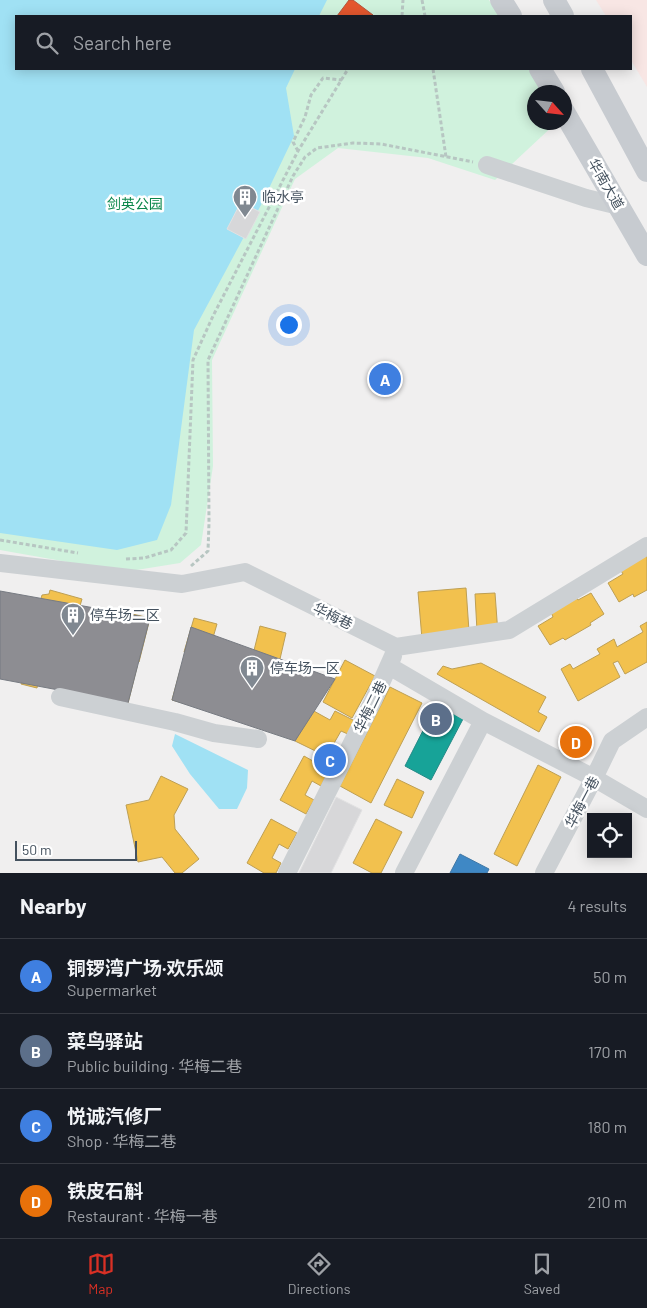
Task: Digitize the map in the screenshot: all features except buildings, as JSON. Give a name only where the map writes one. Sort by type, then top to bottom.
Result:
[{"type":"main road","points":[[501,0],[510,15]]},
{"type":"main road","points":[[554,0],[562,15]]},
{"type":"main road","points":[[541,70],[550,85]]},
{"type":"main road","points":[[593,70],[647,171]]},
{"type":"main road","name":"华南大道","points":[[572,126],[618,206],[645,248]]},
{"type":"street","points":[[487,165],[586,198],[618,206]]},
{"type":"street","points":[[396,647],[508,630],[647,546]]},
{"type":"street","name":"华梅巷","points":[[0,563],[182,584],[245,572],[396,647]]},
{"type":"street","name":"华梅二巷","points":[[286,873],[373,702],[396,647]]},
{"type":"street","points":[[389,666],[483,721],[594,778],[647,809]]},
{"type":"street","points":[[60,697],[176,722],[214,733],[258,738]]},
{"type":"street","name":"华梅一巷","points":[[544,873],[612,741],[647,717]]},
{"type":"street","points":[[404,873],[483,721]]},
{"type":"path","points":[[402,15],[403,0]]},
{"type":"path","points":[[422,0],[425,15]]},
{"type":"path","points":[[118,560],[144,558],[171,550],[186,533],[193,360],[213,316],[298,151],[347,70]]},
{"type":"path","points":[[434,70],[446,157]]},
{"type":"path","points":[[298,151],[293,142],[306,117],[311,95],[323,78],[342,80]]},
{"type":"path","points":[[190,567],[208,551],[208,360],[293,176],[305,157],[317,148],[362,143],[381,144],[487,165]]},
{"type":"path","points":[[259,227],[267,232]]},
{"type":"path","points":[[0,540],[78,554]]},
{"type":"shaded area","points":[[596,0],[647,0],[647,87],[632,62],[632,15],[605,15]]},
{"type":"green space","name":"剑英公园","points":[[0,0],[489,0],[498,15],[15,15],[15,70],[532,70],[541,85],[527,85],[527,130],[549,130],[495,180],[428,158],[338,148],[295,179],[212,360],[213,466],[201,545],[180,563],[124,572],[0,550]]},
{"type":"water","name":"剑英公园","points":[[0,0],[327,0],[320,15],[15,15],[15,70],[295,70],[286,88],[294,136],[261,205],[194,330],[171,505],[157,540],[117,550],[0,533]]},
{"type":"water","points":[[175,734],[248,770],[247,788],[237,809],[219,809],[190,774],[172,746]]},
{"type":"place","name":"临水亭","points":[[245,218]]},
{"type":"place","name":"铜锣湾广场·欢乐颂","points":[[385,379]]},
{"type":"place","name":"停车场二区","points":[[73,636]]},
{"type":"place","name":"停车场一区","points":[[252,689]]},
{"type":"place","name":"菜鸟驿站","points":[[436,719]]},
{"type":"place","name":"铁皮石斛","points":[[576,742]]},
{"type":"place","name":"悦诚汽修厂","points":[[330,760]]}]
